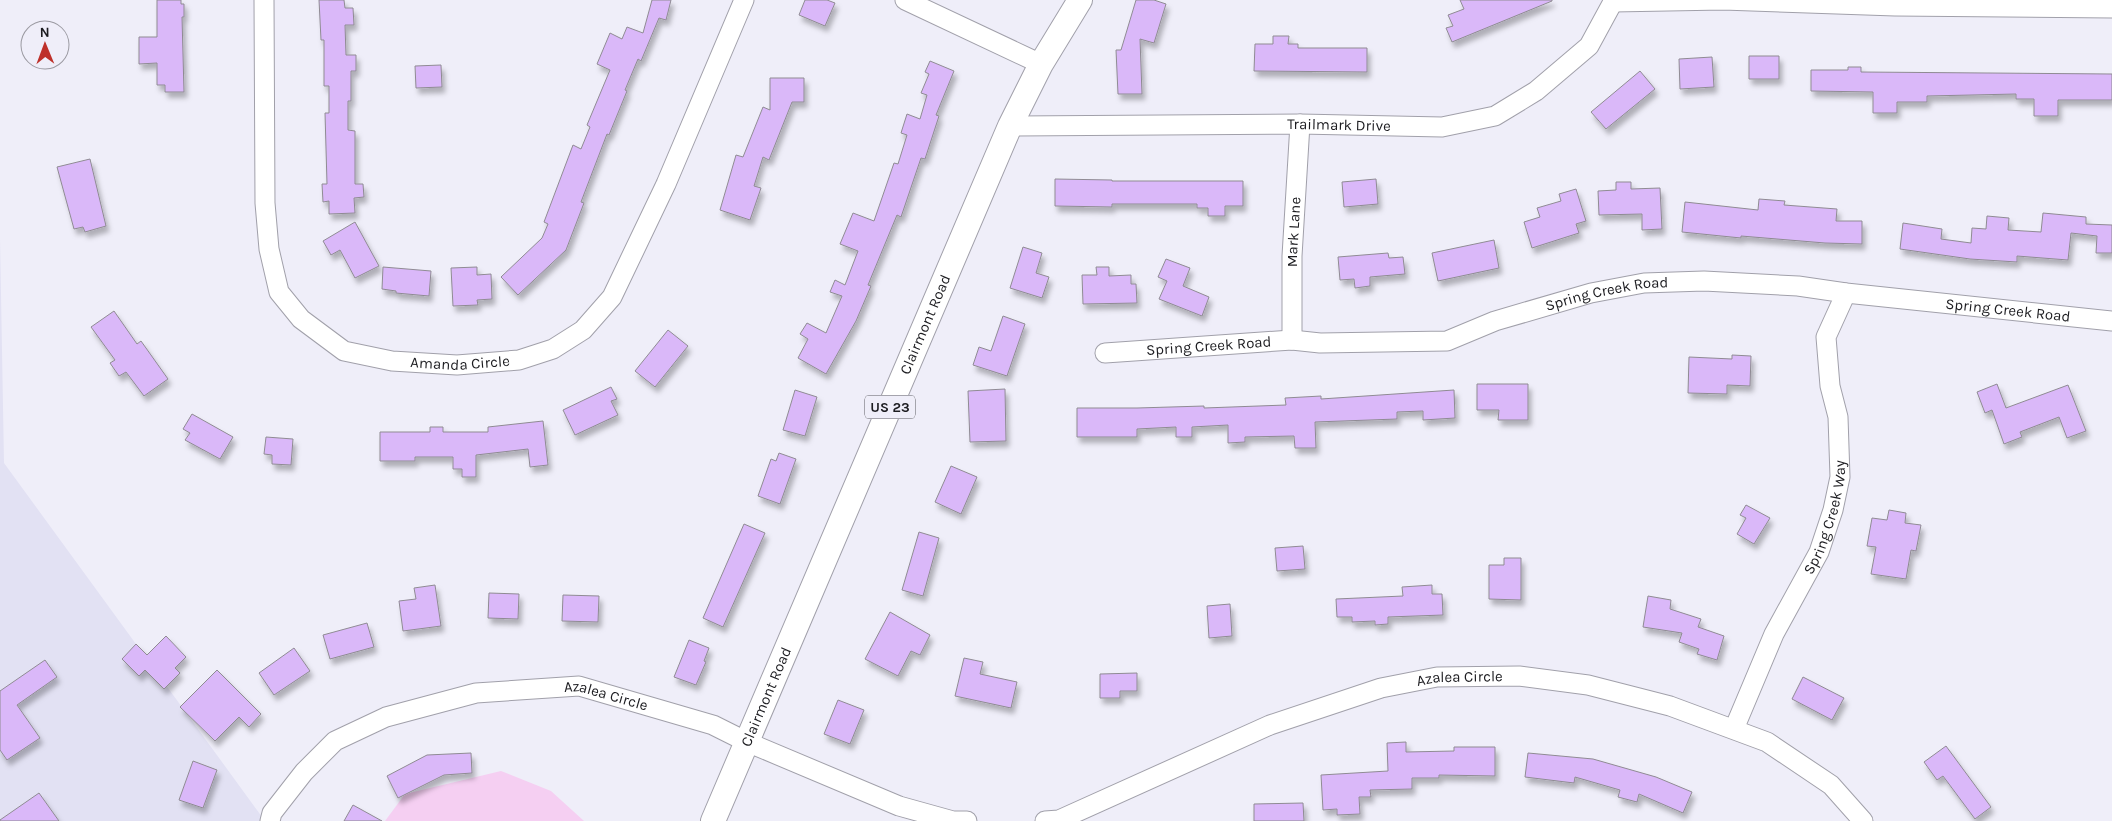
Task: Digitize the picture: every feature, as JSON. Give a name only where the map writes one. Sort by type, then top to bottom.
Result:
[{"type":"main road","name":"Clairmont Road","points":[[713,821],[1010,126],[1041,64],[1080,0]]},
{"type":"street","name":"Amanda Circle","points":[[264,0],[265,203],[269,249],[279,292],[301,319],[344,351],[392,361],[457,366],[519,360],[553,349],[583,330],[612,297],[666,184],[744,0]]},
{"type":"street","points":[[905,0],[1041,64]]},
{"type":"street","points":[[1614,1],[1723,0],[1895,6],[2112,8]]},
{"type":"street","name":"Trailmark Drive","points":[[1010,126],[1300,124],[1442,127],[1494,116],[1536,91],[1589,46],[1614,1]]},
{"type":"street","name":"Mark Lane","points":[[1292,340],[1292,256],[1300,124]]},
{"type":"street","name":"Spring Creek Road","points":[[1105,353],[1292,340],[1320,343],[1446,341],[1505,318],[1591,293],[1644,282],[1704,281],[1798,286],[1846,293],[2112,321]]},
{"type":"street","name":"Spring Creek Way","points":[[1734,729],[1774,634],[1819,552],[1833,510],[1840,477],[1838,417],[1830,386],[1826,337],[1846,293]]},
{"type":"street","name":"Azalea Circle","points":[[1045,821],[1059,820],[1270,725],[1381,688],[1437,677],[1519,676],[1588,685],[1670,706],[1767,742],[1830,785],[1863,821]]},
{"type":"street","name":"Azalea Circle","points":[[270,821],[272,813],[304,772],[335,741],[386,717],[476,693],[579,686],[713,725],[747,742],[900,806],[953,821],[967,821]]},
{"type":"shaded area","points":[[0,238],[4,463],[265,821],[0,821]]},
{"type":"shaded area","points":[[501,771],[551,791],[584,821],[385,821],[405,794]]},
{"type":"building","points":[[157,0],[181,0],[181,4],[184,4],[184,17],[182,17],[184,92],[165,92],[165,85],[157,85],[157,63],[139,64],[139,37],[157,37]]},
{"type":"building","points":[[319,0],[344,0],[345,8],[353,8],[354,25],[345,25],[346,55],[356,55],[356,71],[351,71],[351,101],[348,101],[348,130],[355,131],[355,184],[363,184],[364,197],[354,198],[355,213],[329,214],[329,201],[323,202],[322,184],[327,184],[325,113],[329,113],[329,86],[324,86],[324,40],[321,40]]},
{"type":"building","points":[[652,0],[671,0],[666,20],[659,18],[641,61],[638,59],[625,90],[627,91],[609,135],[607,134],[581,202],[584,203],[566,250],[518,295],[501,277],[542,238],[548,224],[544,222],[573,145],[581,149],[590,127],[587,125],[610,70],[597,64],[610,33],[622,39],[627,27],[643,33]]},
{"type":"building","points":[[805,0],[827,0],[835,3],[825,26],[799,15]]},
{"type":"building","points":[[1136,0],[1154,0],[1166,4],[1154,43],[1140,39],[1142,94],[1118,94],[1116,50],[1121,50]]},
{"type":"building","points":[[1460,0],[1552,1],[1452,42],[1446,28],[1453,26],[1448,15],[1464,9]]},
{"type":"building","points":[[1273,36],[1289,36],[1288,44],[1298,44],[1298,48],[1367,48],[1367,72],[1254,71],[1255,44],[1273,44]]},
{"type":"building","points":[[1749,56],[1779,56],[1779,79],[1749,79]]},
{"type":"building","points":[[1712,57],[1714,87],[1680,89],[1679,59]]},
{"type":"building","points":[[930,61],[954,71],[936,115],[939,116],[925,159],[921,158],[901,217],[897,215],[868,285],[871,286],[856,321],[826,374],[798,358],[808,339],[800,334],[807,323],[826,333],[842,296],[830,292],[835,280],[845,285],[858,251],[840,244],[853,213],[874,221],[894,163],[898,164],[907,135],[901,133],[907,114],[920,119],[927,95],[921,93],[929,74],[925,72]]},
{"type":"building","points":[[441,65],[442,87],[416,88],[415,66]]},
{"type":"building","points":[[1848,67],[1861,67],[1861,72],[2112,74],[2112,100],[2058,100],[2058,116],[2034,116],[2034,99],[2016,99],[2016,94],[1927,96],[1927,102],[1897,102],[1897,113],[1873,113],[1873,92],[1811,91],[1811,70],[1848,70]]},
{"type":"building","points":[[1640,71],[1655,89],[1606,129],[1591,112]]},
{"type":"building","points":[[770,78],[804,78],[804,102],[792,102],[769,160],[763,157],[754,186],[761,188],[750,220],[720,210],[736,155],[743,157],[763,107],[770,110]]},
{"type":"building","points":[[90,159],[106,226],[85,232],[83,227],[74,229],[57,167]]},
{"type":"building","points":[[1055,179],[1243,181],[1243,206],[1225,206],[1225,216],[1208,216],[1208,208],[1197,208],[1197,204],[1112,204],[1112,207],[1055,206]]},
{"type":"building","points":[[1376,179],[1378,204],[1344,207],[1342,182]]},
{"type":"building","points":[[1616,182],[1631,182],[1631,189],[1660,188],[1662,229],[1642,230],[1642,214],[1599,215],[1598,191],[1616,190]]},
{"type":"building","points":[[1576,189],[1586,221],[1576,224],[1579,233],[1532,248],[1524,222],[1540,217],[1537,208],[1561,201],[1559,194]]},
{"type":"building","points":[[1759,199],[1785,201],[1784,205],[1837,209],[1836,221],[1862,221],[1862,244],[1741,236],[1741,238],[1682,232],[1685,202],[1758,210]]},
{"type":"building","points":[[2043,213],[2086,217],[2086,224],[2112,225],[2112,253],[2096,253],[2097,236],[2071,233],[2068,260],[2017,256],[2017,262],[1970,259],[1900,249],[1903,223],[1942,229],[1941,239],[1971,243],[1972,228],[1986,229],[1987,216],[2009,218],[2008,230],[2041,232]]},
{"type":"building","points":[[355,222],[379,266],[355,278],[340,250],[331,255],[323,241]]},
{"type":"building","points":[[1494,240],[1499,268],[1438,281],[1432,253]]},
{"type":"building","points":[[1023,247],[1042,253],[1036,273],[1049,277],[1042,298],[1010,288]]},
{"type":"building","points":[[1388,253],[1389,258],[1403,257],[1405,274],[1370,277],[1370,286],[1355,288],[1354,279],[1340,280],[1338,257]]},
{"type":"building","points":[[1166,259],[1190,268],[1183,286],[1209,297],[1202,316],[1159,299],[1167,281],[1158,277]]},
{"type":"building","points":[[383,267],[431,271],[429,296],[396,293],[396,291],[382,289]]},
{"type":"building","points":[[477,267],[477,275],[491,274],[492,299],[477,300],[478,305],[453,306],[451,268]]},
{"type":"building","points":[[1096,267],[1109,267],[1109,276],[1131,275],[1131,284],[1136,284],[1137,303],[1083,304],[1082,275],[1097,275]]},
{"type":"building","points":[[114,311],[137,344],[141,341],[168,379],[144,396],[126,372],[119,376],[110,363],[115,360],[91,327]]},
{"type":"building","points":[[1003,316],[1025,324],[1007,376],[973,365],[979,347],[991,351]]},
{"type":"building","points":[[668,330],[688,346],[655,387],[635,371]]},
{"type":"building","points":[[1732,355],[1751,356],[1750,386],[1727,385],[1727,394],[1688,393],[1689,357],[1732,359]]},
{"type":"building","points":[[1477,384],[1528,384],[1528,420],[1498,420],[1499,410],[1477,410]]},
{"type":"building","points":[[1997,384],[2006,408],[2068,385],[2086,431],[2067,438],[2059,417],[2020,432],[2022,437],[2004,444],[1992,410],[1985,413],[1977,392]]},
{"type":"building","points":[[611,387],[617,399],[611,401],[618,415],[575,435],[563,410]]},
{"type":"building","points":[[1005,389],[1006,441],[970,442],[968,391]]},
{"type":"building","points":[[795,390],[817,397],[805,436],[783,430]]},
{"type":"building","points":[[1454,390],[1455,418],[1423,420],[1423,411],[1397,412],[1397,419],[1315,422],[1316,448],[1295,448],[1294,436],[1245,437],[1245,442],[1228,443],[1228,425],[1192,427],[1192,437],[1176,437],[1176,427],[1137,429],[1137,437],[1077,437],[1077,408],[1204,406],[1204,408],[1286,405],[1285,398],[1321,396],[1321,399]]},
{"type":"building","points":[[192,414],[233,437],[220,459],[185,440],[190,433],[183,429]]},
{"type":"building","points":[[543,421],[548,465],[530,467],[528,449],[476,455],[476,477],[462,477],[462,469],[453,469],[453,457],[415,457],[415,461],[380,461],[380,432],[430,432],[430,427],[443,427],[443,432],[488,432],[488,427]]},
{"type":"building","points":[[266,437],[293,439],[291,465],[272,464],[272,455],[264,454]]},
{"type":"building","points":[[779,453],[796,459],[780,504],[758,496],[771,459],[776,461]]},
{"type":"building","points":[[951,466],[977,477],[961,514],[935,502]]},
{"type":"building","points":[[1746,505],[1770,518],[1754,544],[1737,534],[1746,518],[1740,515]]},
{"type":"building","points":[[1889,510],[1906,513],[1905,523],[1921,525],[1916,551],[1911,550],[1906,579],[1871,574],[1876,547],[1867,546],[1872,518],[1887,520]]},
{"type":"building","points":[[744,524],[765,533],[723,627],[703,618]]},
{"type":"building","points":[[919,532],[939,538],[923,596],[902,590]]},
{"type":"building","points":[[1303,546],[1305,569],[1277,571],[1275,548]]},
{"type":"building","points":[[1504,558],[1521,558],[1521,600],[1489,599],[1489,565],[1504,565]]},
{"type":"building","points":[[435,585],[441,626],[403,631],[399,601],[416,599],[414,588]]},
{"type":"building","points":[[1432,585],[1432,594],[1442,594],[1443,615],[1388,617],[1388,624],[1375,625],[1375,621],[1352,622],[1352,617],[1337,617],[1336,599],[1403,596],[1402,587]]},
{"type":"building","points":[[489,593],[519,594],[518,619],[488,618]]},
{"type":"building","points":[[563,595],[599,596],[598,622],[562,621]]},
{"type":"building","points":[[1648,596],[1671,600],[1670,609],[1701,619],[1698,627],[1724,636],[1717,660],[1697,654],[1699,649],[1679,642],[1682,633],[1643,627]]},
{"type":"building","points":[[1230,604],[1232,636],[1209,638],[1207,606]]},
{"type":"building","points":[[890,612],[930,635],[920,655],[911,651],[898,676],[865,659]]},
{"type":"building","points":[[367,623],[374,647],[330,659],[323,635]]},
{"type":"building","points":[[166,636],[186,657],[175,668],[180,673],[164,689],[145,670],[139,676],[122,659],[136,644],[147,655]]},
{"type":"building","points":[[689,640],[709,648],[704,661],[706,662],[696,685],[674,677]]},
{"type":"building","points":[[294,648],[310,671],[274,695],[259,673]]},
{"type":"building","points":[[964,658],[983,662],[980,674],[1017,682],[1011,708],[955,696]]},
{"type":"building","points":[[45,660],[57,677],[17,705],[40,738],[7,760],[0,750],[0,691]]},
{"type":"building","points":[[217,670],[261,714],[249,727],[239,717],[215,741],[180,707]]},
{"type":"building","points":[[1137,673],[1137,691],[1120,691],[1120,698],[1100,698],[1100,674]]},
{"type":"building","points":[[1803,677],[1844,698],[1832,720],[1792,699]]},
{"type":"building","points":[[838,700],[864,710],[850,744],[824,734]]},
{"type":"building","points":[[1406,742],[1406,752],[1454,751],[1454,747],[1495,747],[1495,776],[1439,775],[1439,778],[1412,778],[1412,789],[1370,790],[1371,797],[1359,797],[1360,814],[1337,815],[1337,809],[1323,810],[1321,775],[1388,771],[1387,743]]},
{"type":"building","points":[[1946,746],[1991,807],[1975,819],[1943,776],[1937,780],[1924,762]]},
{"type":"building","points":[[471,753],[472,773],[444,775],[398,798],[387,776],[427,755]]},
{"type":"building","points":[[1528,753],[1593,759],[1656,777],[1692,792],[1683,813],[1639,794],[1637,802],[1618,797],[1620,790],[1575,777],[1574,783],[1525,777]]},
{"type":"building","points":[[193,761],[217,770],[203,808],[179,800]]},
{"type":"building","points":[[39,793],[59,821],[0,821],[0,820]]},
{"type":"building","points":[[1303,803],[1304,821],[1254,821],[1254,804]]},
{"type":"building","points":[[353,805],[382,821],[344,821]]}]
